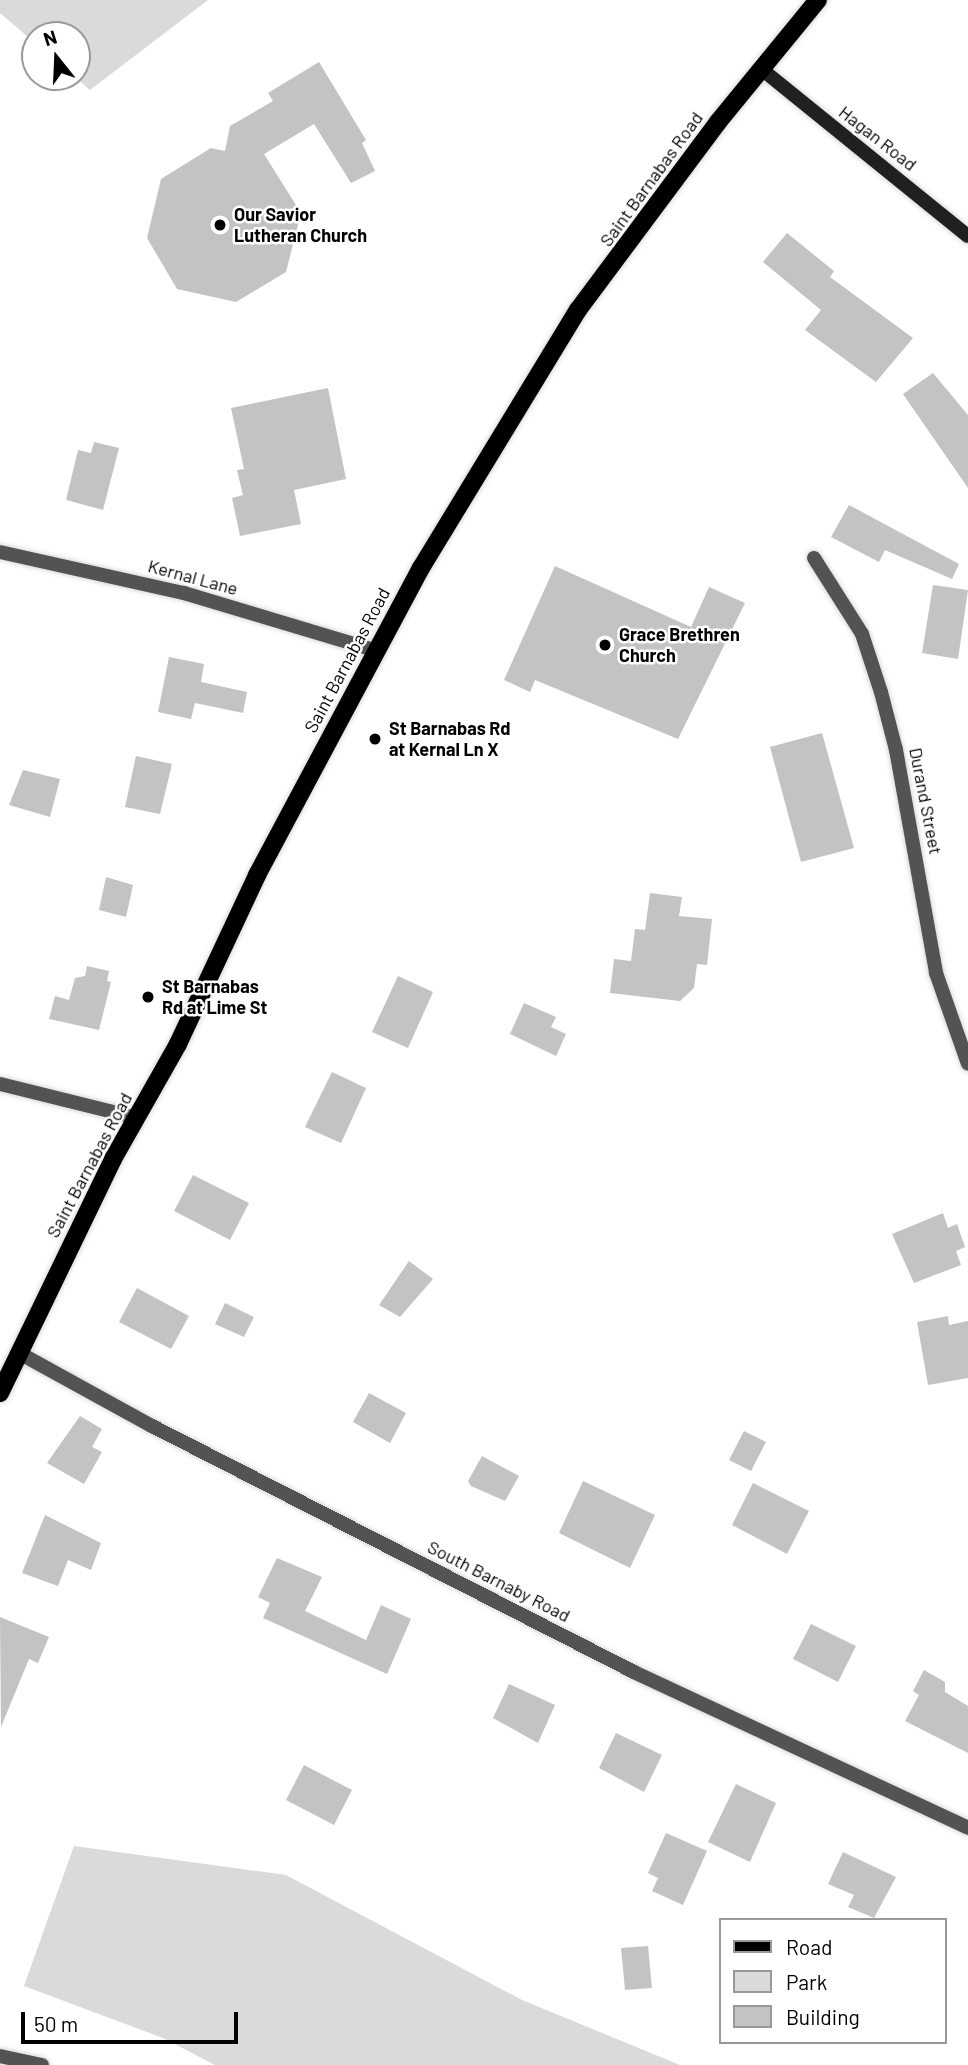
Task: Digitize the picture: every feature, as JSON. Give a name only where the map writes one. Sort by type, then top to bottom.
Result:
[{"type":"main road","name":"Saint Barnabas Road","points":[[0,1393],[21,1354],[35,1315],[374,650],[578,310],[718,122],[764,71],[818,0]]},
{"type":"street","name":"Hagan Road","points":[[764,71],[968,236]]},
{"type":"street","name":"Kernal Lane","points":[[0,552],[184,593],[374,650]]},
{"type":"street","name":"Durand Street","points":[[814,558],[862,634],[881,692],[899,762],[936,973],[968,1064]]},
{"type":"street","points":[[0,1084],[137,1118]]},
{"type":"street","name":"South Barnaby Road","points":[[21,1354],[152,1426],[634,1672],[968,1828]]},
{"type":"street","points":[[0,2056],[42,2065]]},
{"type":"green space","points":[[0,0],[208,0],[91,89],[91,21],[21,21],[21,31],[0,13]]},
{"type":"green space","points":[[74,1846],[286,1875],[522,2000],[680,2065],[215,2065],[163,2038],[24,1986]]},
{"type":"building","points":[[319,62],[366,140],[362,143],[375,171],[351,183],[314,124],[264,154],[301,213],[286,272],[236,302],[177,289],[147,238],[161,179],[211,148],[225,151],[230,126],[273,101],[268,93]]},
{"type":"building","points":[[787,233],[834,271],[830,277],[913,338],[876,382],[805,330],[821,310],[763,262]]},
{"type":"building","points":[[933,373],[968,415],[968,488],[903,394]]},
{"type":"building","points":[[328,388],[346,479],[294,490],[301,524],[240,536],[232,498],[243,495],[237,470],[244,469],[231,408]]},
{"type":"building","points":[[94,442],[119,448],[103,510],[66,500],[78,450],[91,453]]},
{"type":"building","points":[[849,505],[959,564],[952,579],[885,550],[879,562],[831,537]]},
{"type":"building","points":[[555,566],[691,627],[709,587],[745,603],[678,739],[535,680],[530,692],[504,680]]},
{"type":"building","points":[[933,585],[968,590],[958,659],[922,653]]},
{"type":"building","points":[[169,657],[204,664],[201,682],[247,692],[243,713],[195,703],[191,719],[158,712]]},
{"type":"building","points":[[822,733],[854,848],[801,862],[770,747]]},
{"type":"building","points":[[136,756],[172,764],[160,814],[125,807]]},
{"type":"building","points":[[23,770],[60,779],[50,817],[9,805]]},
{"type":"building","points":[[106,877],[133,885],[126,917],[99,910]]},
{"type":"building","points":[[650,893],[682,897],[679,916],[712,919],[707,965],[697,964],[694,988],[680,1001],[610,993],[614,959],[631,961],[635,929],[645,930]]},
{"type":"building","points":[[87,966],[109,971],[107,981],[111,982],[99,1030],[49,1019],[55,996],[69,1000],[75,978],[85,976]]},
{"type":"building","points":[[398,976],[433,992],[408,1048],[372,1032]]},
{"type":"building","points":[[524,1003],[556,1017],[551,1027],[566,1034],[556,1056],[510,1034]]},
{"type":"building","points":[[332,1072],[366,1088],[341,1143],[305,1127]]},
{"type":"building","points":[[193,1175],[249,1203],[230,1240],[174,1211]]},
{"type":"building","points":[[943,1213],[948,1228],[957,1224],[965,1247],[956,1251],[961,1265],[914,1283],[892,1234]]},
{"type":"building","points":[[409,1261],[433,1279],[400,1317],[379,1305]]},
{"type":"building","points":[[137,1288],[189,1316],[171,1349],[119,1322]]},
{"type":"building","points":[[225,1303],[254,1317],[244,1337],[215,1324]]},
{"type":"building","points":[[948,1316],[949,1325],[968,1321],[968,1378],[928,1385],[917,1322]]},
{"type":"building","points":[[369,1393],[406,1413],[390,1443],[353,1422]]},
{"type":"building","points":[[80,1416],[102,1429],[92,1447],[102,1452],[84,1484],[47,1463]]},
{"type":"building","points":[[744,1431],[766,1442],[751,1471],[729,1460]]},
{"type":"building","points":[[482,1456],[519,1476],[505,1501],[471,1486],[468,1481]]},
{"type":"building","points":[[583,1481],[655,1515],[630,1568],[559,1533]]},
{"type":"building","points":[[753,1483],[809,1511],[787,1554],[732,1525]]},
{"type":"building","points":[[45,1515],[101,1543],[91,1570],[68,1560],[58,1586],[22,1573]]},
{"type":"building","points":[[277,1558],[322,1577],[305,1611],[366,1640],[381,1605],[411,1619],[387,1674],[263,1618],[270,1603],[258,1597]]},
{"type":"building","points":[[0,1617],[49,1637],[38,1663],[29,1659],[1,1727]]},
{"type":"building","points":[[811,1624],[856,1646],[838,1682],[793,1659]]},
{"type":"building","points":[[924,1670],[945,1682],[945,1692],[968,1706],[968,1753],[905,1721],[919,1695],[913,1691]]},
{"type":"building","points":[[509,1684],[555,1705],[538,1743],[493,1718]]},
{"type":"building","points":[[616,1733],[662,1755],[644,1792],[599,1768]]},
{"type":"building","points":[[304,1765],[352,1790],[334,1825],[286,1800]]},
{"type":"building","points":[[736,1784],[776,1803],[750,1862],[708,1842]]},
{"type":"building","points":[[666,1833],[707,1851],[683,1905],[652,1891],[658,1878],[648,1873]]},
{"type":"building","points":[[843,1852],[896,1877],[874,1918],[848,1907],[854,1895],[828,1884]]},
{"type":"building","points":[[648,1946],[652,1988],[625,1990],[621,1948]]},
{"type":"place","name":"Our Savior Lutheran Church","points":[[220,225]]},
{"type":"place","name":"Grace Brethren Church","points":[[605,645]]},
{"type":"place","name":"St Barnabas Rd at Kernal Ln X","points":[[375,739]]},
{"type":"place","name":"St Barnabas Rd at Lime St","points":[[148,997]]}]
